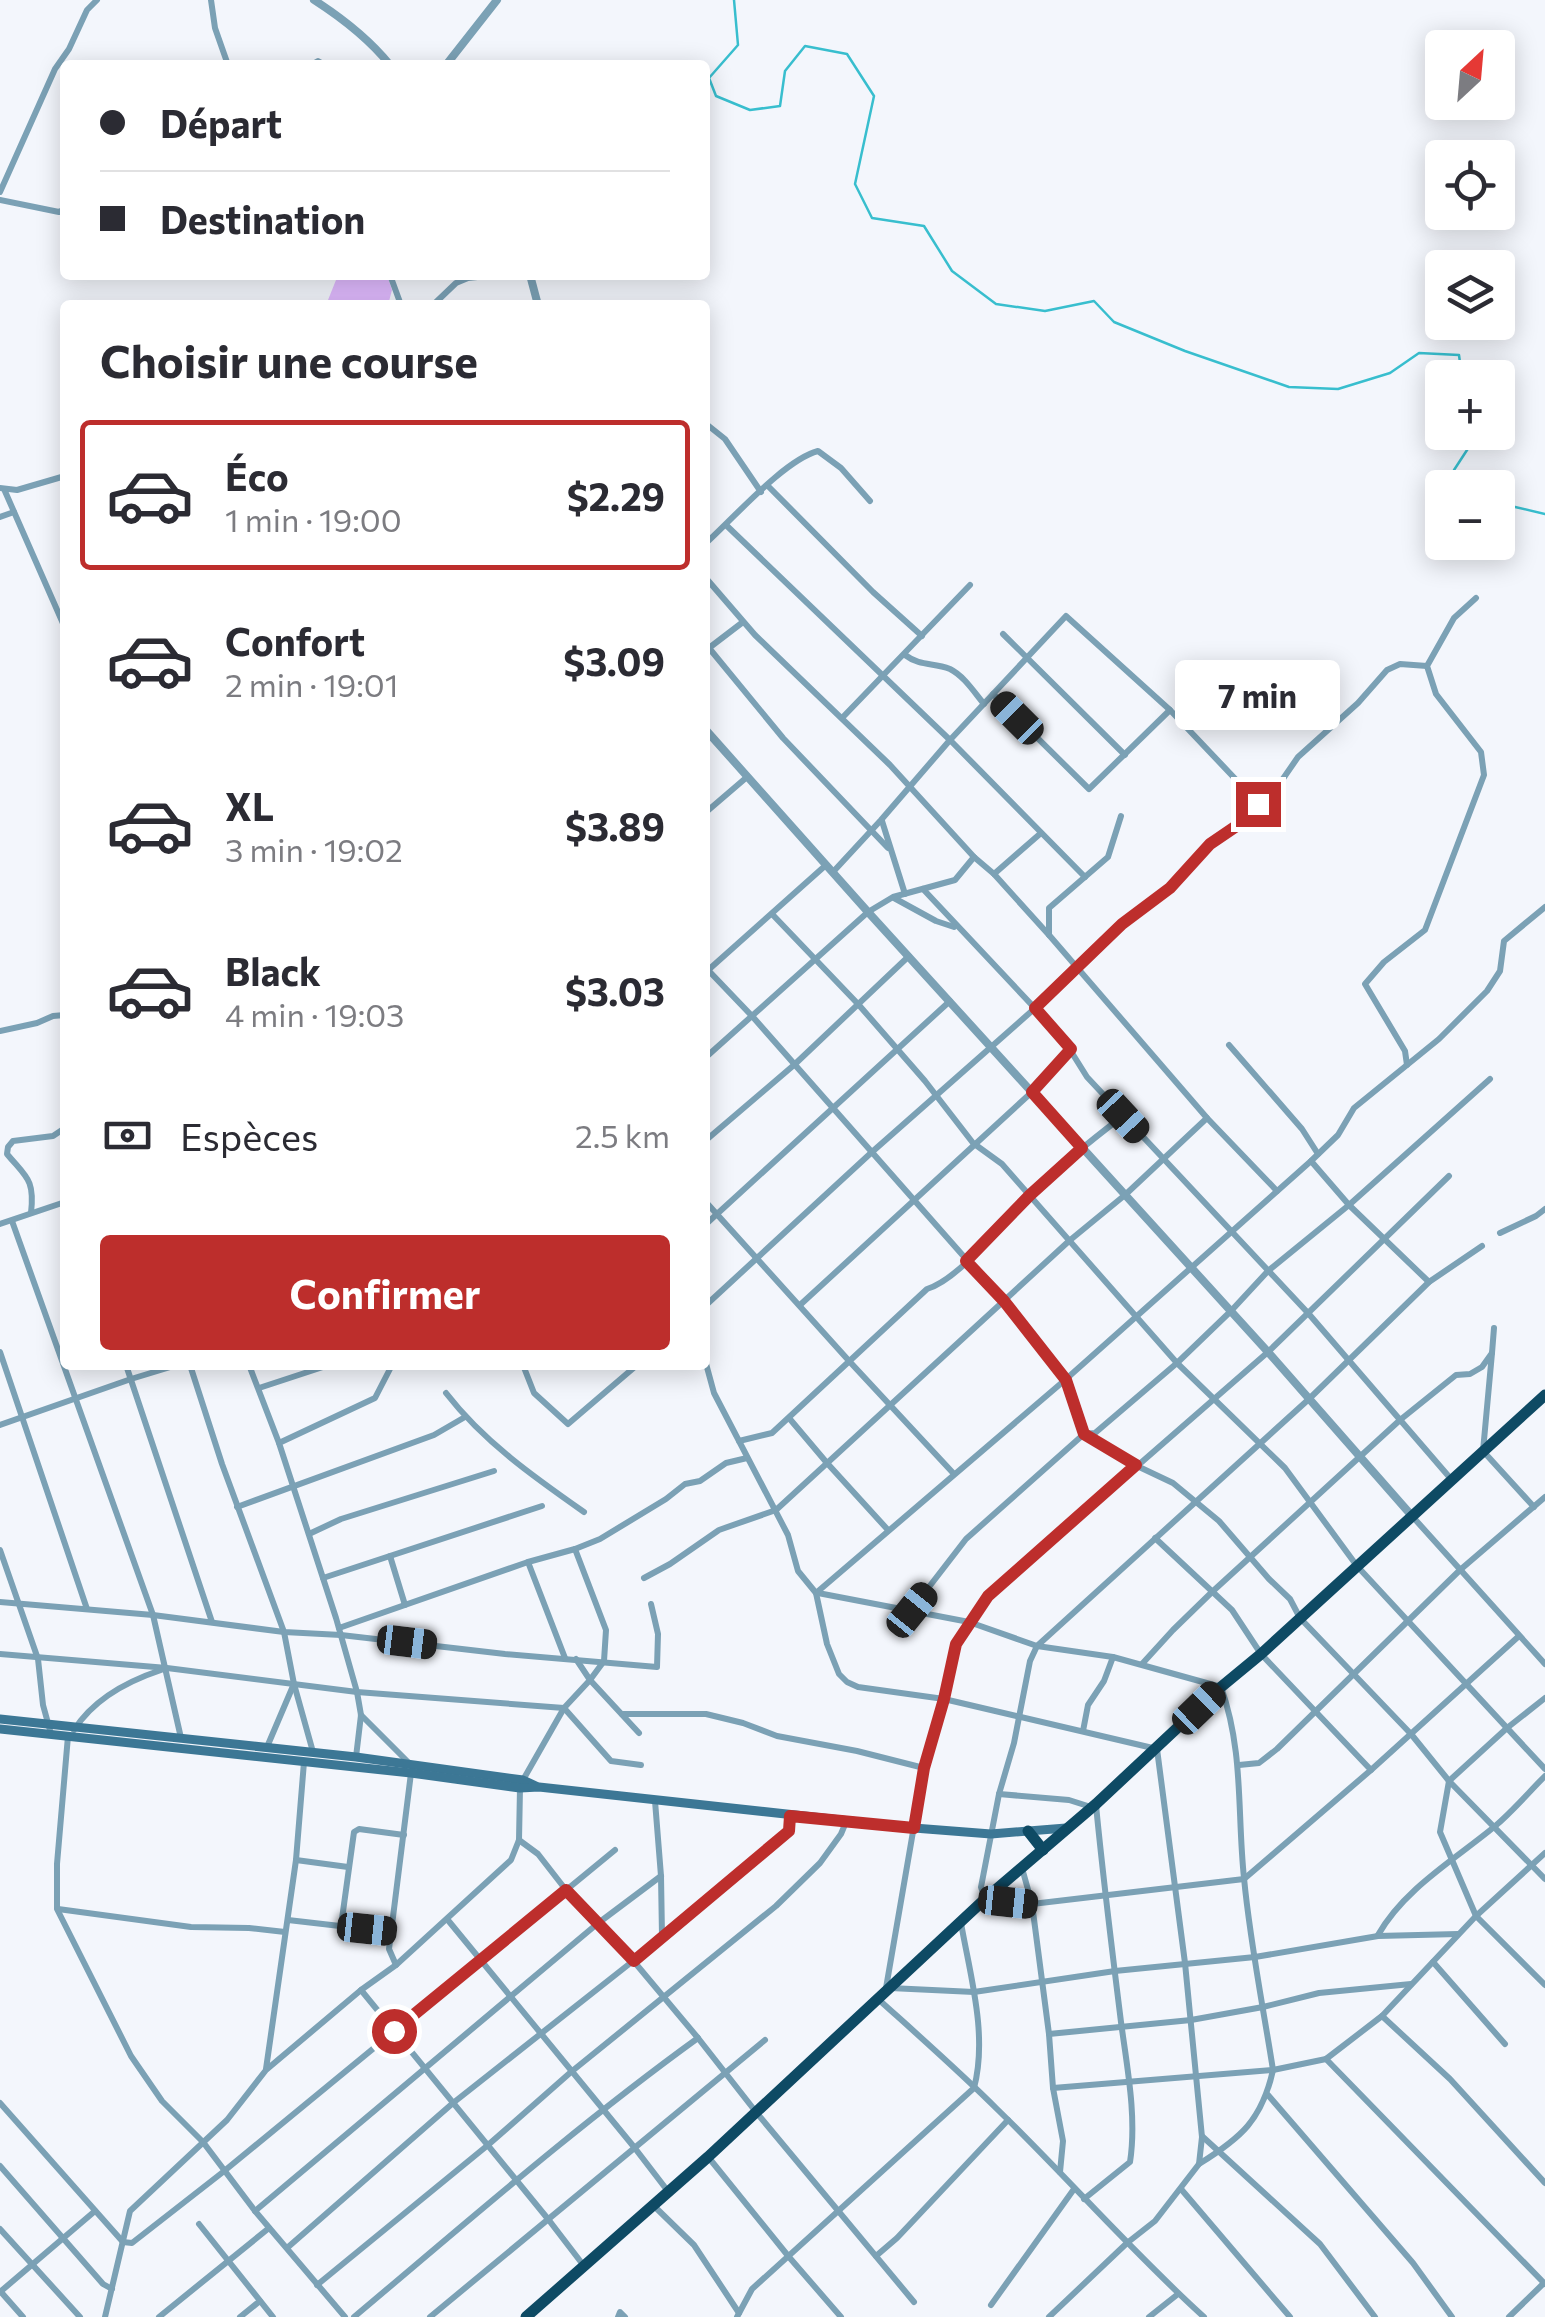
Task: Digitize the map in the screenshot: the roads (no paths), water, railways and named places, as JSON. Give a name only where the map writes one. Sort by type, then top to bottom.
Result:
[{"type":"highway","points":[[526,2317],[708,2157],[985,1899],[1070,1828],[1220,1687],[1545,1395]]},
{"type":"highway","points":[[1028,1831],[1043,1850]]},
{"type":"main road","points":[[0,1719],[72,1733],[304,1762],[410,1768]]},
{"type":"main road","points":[[0,1729],[50,1729]]},
{"type":"main road","points":[[72,1733],[181,1738],[313,1752],[538,1787],[846,1822],[991,1834],[1070,1828]]},
{"type":"street","points":[[62,60],[97,0]]},
{"type":"street","points":[[211,0],[226,60]]},
{"type":"street","points":[[314,0],[341,18],[386,60]]},
{"type":"street","points":[[450,60],[496,0]]},
{"type":"street","points":[[0,190],[60,63]]},
{"type":"street","points":[[0,200],[60,212]]},
{"type":"street","points":[[438,300],[463,280]]},
{"type":"street","points":[[710,427],[764,489],[922,636]]},
{"type":"street","points":[[710,539],[811,452],[818,451],[840,468],[870,501]]},
{"type":"street","points":[[2,489],[17,490],[60,477]]},
{"type":"street","points":[[2,489],[60,617]]},
{"type":"street","points":[[0,517],[14,512]]},
{"type":"street","points":[[726,525],[950,740],[1085,877]]},
{"type":"street","points":[[710,583],[743,622],[843,717],[974,858],[994,874],[1207,1118],[1277,1191]]},
{"type":"street","points":[[843,717],[970,585]]},
{"type":"street","points":[[1407,1066],[1405,1051],[1365,984],[1384,962],[1425,930],[1484,775],[1481,752],[1436,694],[1427,666],[1454,618],[1476,598]]},
{"type":"street","points":[[710,968],[872,830],[1066,616],[1170,710],[1258,804]]},
{"type":"street","points":[[710,647],[743,622]]},
{"type":"street","points":[[1003,634],[1124,755]]},
{"type":"street","points":[[710,653],[783,738],[888,848]]},
{"type":"street","points":[[905,655],[921,665],[954,671],[984,704]]},
{"type":"street","points":[[710,1301],[992,1048],[1122,924],[1170,888],[1210,844],[1235,827],[1278,786],[1298,757],[1387,670],[1400,664],[1427,666]]},
{"type":"street","points":[[993,694],[1089,789],[1170,710]]},
{"type":"street","points":[[710,735],[1545,1664]]},
{"type":"street","points":[[710,808],[746,776]]},
{"type":"street","points":[[1049,935],[1049,908],[1108,857],[1122,816]]},
{"type":"street","points":[[881,820],[905,894]]},
{"type":"street","points":[[994,874],[1041,832]]},
{"type":"street","points":[[710,1054],[868,912],[892,897],[955,880],[974,858]]},
{"type":"street","points":[[924,889],[1071,1049],[1087,1077],[1308,1314],[1452,1480]]},
{"type":"street","points":[[892,897],[936,921],[960,928]]},
{"type":"street","points":[[816,1592],[1066,1380],[1311,1161],[1338,1135],[1354,1108],[1407,1066],[1487,991],[1500,971],[1504,941],[1545,907]]},
{"type":"street","points":[[772,914],[858,1004],[973,1143],[1002,1164],[1177,1363],[1285,1468],[1358,1566],[1545,1772],[1495,1826],[1451,1857],[1388,1917],[1378,1936]]},
{"type":"street","points":[[710,1137],[794,1065],[909,956]]},
{"type":"street","points":[[710,975],[752,1016],[1004,1301],[1066,1380],[1084,1434],[1173,1483],[1220,1522],[1290,1599],[1300,1618],[1411,1734],[1448,1781],[1545,1879]]},
{"type":"street","points":[[710,1220],[950,1002]]},
{"type":"street","points":[[0,1031],[60,1016]]},
{"type":"street","points":[[1229,1045],[1302,1129],[1318,1154]]},
{"type":"street","points":[[800,1305],[1032,1092],[1071,1049]]},
{"type":"street","points":[[912,1610],[966,1539],[1084,1434],[1095,1433],[1177,1363],[1268,1271],[1490,1079]]},
{"type":"street","points":[[740,1441],[772,1432],[789,1418],[867,1342],[927,1289],[940,1285],[1030,1195],[1123,1116]]},
{"type":"street","points":[[644,1578],[719,1530],[776,1510],[1207,1118]]},
{"type":"street","points":[[30,1213],[27,1174],[7,1154],[8,1147],[13,1142],[60,1132]]},
{"type":"street","points":[[1311,1161],[1429,1282]]},
{"type":"street","points":[[884,1993],[924,1768],[956,1644],[969,1622],[988,1596],[1268,1352],[1450,1176]]},
{"type":"street","points":[[0,1224],[60,1204]]},
{"type":"street","points":[[710,1207],[954,1474]]},
{"type":"street","points":[[1500,1233],[1545,1209]]},
{"type":"street","points":[[12,1220],[60,1354]]},
{"type":"street","points":[[1482,1246],[1429,1282],[1309,1399],[1037,1646],[1030,1661],[1014,1743],[999,1794],[981,1887],[985,1899],[1032,1904],[1244,1878],[1372,1770],[1520,1636]]},
{"type":"street","points":[[1494,1328],[1484,1451],[1534,1507]]},
{"type":"street","points":[[0,1352],[87,1608]]},
{"type":"street","points":[[1141,1665],[1212,1592],[1400,1420],[1456,1374],[1476,1372],[1492,1353]]},
{"type":"street","points":[[66,1370],[153,1615],[181,1738]]},
{"type":"street","points":[[128,1370],[212,1622]]},
{"type":"street","points":[[0,1425],[159,1370]]},
{"type":"street","points":[[192,1370],[284,1632],[313,1752]]},
{"type":"street","points":[[252,1370],[294,1486],[358,1692],[362,1715],[356,1757]]},
{"type":"street","points":[[258,1388],[314,1370]]},
{"type":"street","points":[[279,1443],[374,1398],[389,1370]]},
{"type":"street","points":[[525,1370],[534,1393],[568,1424],[632,1370]]},
{"type":"street","points":[[708,1370],[714,1392],[746,1458],[788,1535],[798,1571],[816,1592],[827,1644],[839,1674],[847,1682],[858,1687],[944,1699],[1157,1749],[1191,2020],[1202,2136],[1199,2164]]},
{"type":"street","points":[[446,1392],[465,1417],[510,1460],[584,1512]]},
{"type":"street","points":[[237,1507],[434,1435],[465,1417]]},
{"type":"street","points":[[789,1418],[888,1530]]},
{"type":"street","points":[[340,1631],[602,1538],[685,1484],[700,1481],[726,1463],[746,1458]]},
{"type":"street","points":[[309,1534],[341,1518],[494,1471]]},
{"type":"street","points":[[1238,1765],[1259,1763],[1460,1570],[1545,1497]]},
{"type":"street","points":[[324,1578],[542,1506]]},
{"type":"street","points":[[1156,1538],[1232,1610],[1261,1654],[1372,1770]]},
{"type":"street","points":[[105,2317],[130,2211],[228,2120],[266,2070],[396,1966],[511,1860],[519,1840],[522,1784],[564,1708],[604,1660],[606,1630],[576,1549]]},
{"type":"street","points":[[0,1550],[38,1659],[50,1729]]},
{"type":"street","points":[[390,1556],[405,1605]]},
{"type":"street","points":[[528,1562],[565,1658]]},
{"type":"street","points":[[816,1592],[969,1622],[1037,1646],[1113,1657],[1220,1687],[1231,1716],[1238,1765],[1244,1878],[1273,2070],[1268,2095],[1246,2129],[1199,2164],[1155,2221],[1049,2317]]},
{"type":"street","points":[[0,1602],[87,1608],[284,1632],[340,1631],[505,1654],[657,1667],[658,1634],[651,1604]]},
{"type":"street","points":[[0,1654],[167,1668],[358,1692],[564,1708],[611,1761],[641,1765]]},
{"type":"street","points":[[1084,1731],[1088,1705],[1104,1681],[1113,1657]]},
{"type":"street","points":[[576,1659],[639,1733]]},
{"type":"street","points":[[167,1668],[136,1678],[96,1704],[72,1733],[57,1864],[57,1909],[131,2056],[162,2101],[202,2142],[255,2212],[345,2317]]},
{"type":"street","points":[[267,1748],[294,1684]]},
{"type":"street","points":[[1545,1698],[1448,1781],[1440,1832],[1476,1916],[1545,1985]]},
{"type":"street","points":[[622,1714],[706,1714],[743,1722],[778,1736],[924,1768]]},
{"type":"street","points":[[362,1715],[410,1768],[390,1949],[396,1966]]},
{"type":"street","points":[[266,2070],[296,1860],[304,1762]]},
{"type":"street","points":[[999,1794],[1094,1806],[1122,2027],[1132,2147],[1130,2162],[1084,2198]]},
{"type":"street","points":[[654,1801],[662,1938]]},
{"type":"street","points":[[287,2248],[453,2104],[634,1961],[789,1831],[790,1816]]},
{"type":"street","points":[[318,2285],[776,1906],[810,1874],[846,1822]]},
{"type":"street","points":[[341,1926],[354,1832],[404,1835]]},
{"type":"street","points":[[519,1840],[538,1854],[566,1890],[634,1961],[914,2302]]},
{"type":"street","points":[[0,2102],[122,2242],[132,2243],[615,1850]]},
{"type":"street","points":[[1053,2088],[1273,2070],[1326,2059],[1382,2016],[1476,1916],[1545,1853]]},
{"type":"street","points":[[296,1860],[348,1867]]},
{"type":"street","points":[[1022,1868],[1032,1904],[1043,1982],[1062,2141],[1060,2173]]},
{"type":"street","points":[[255,2212],[597,1924],[661,1876]]},
{"type":"street","points":[[57,1909],[191,1927],[285,1932]]},
{"type":"street","points":[[288,1920],[392,1932]]},
{"type":"street","points":[[447,1920],[668,2192]]},
{"type":"street","points":[[740,2316],[752,2290],[974,2088],[980,2068],[974,1992],[961,1922]]},
{"type":"street","points":[[884,1993],[974,1992],[1115,1971],[1255,1957],[1378,1936],[1459,1934]]},
{"type":"street","points":[[1433,1962],[1505,2044]]},
{"type":"street","points":[[1048,2034],[1191,2020],[1319,1993],[1412,1984]]},
{"type":"street","points":[[362,1990],[584,2267]]},
{"type":"street","points":[[884,1993],[1204,2317]]},
{"type":"street","points":[[1382,2016],[1450,2079],[1545,2182]]},
{"type":"street","points":[[354,2317],[517,2180],[698,2038]]},
{"type":"street","points":[[430,2317],[765,2040]]},
{"type":"street","points":[[1326,2059],[1545,2284],[1509,2317]]},
{"type":"street","points":[[1268,2095],[1414,2263],[1452,2317]]},
{"type":"street","points":[[876,2256],[1008,2120]]},
{"type":"street","points":[[1202,2136],[1320,2244],[1375,2317]]},
{"type":"street","points":[[708,2157],[842,2317]]},
{"type":"street","points":[[0,2166],[103,2284],[112,2289]]},
{"type":"street","points":[[990,2306],[1074,2188]]},
{"type":"street","points":[[1181,2188],[1290,2317]]},
{"type":"street","points":[[653,2205],[694,2245],[740,2316]]},
{"type":"street","points":[[23,2317],[0,2292],[96,2211]]},
{"type":"street","points":[[199,2224],[273,2317]]},
{"type":"street","points":[[163,2316],[269,2228]]},
{"type":"street","points":[[0,2229],[80,2317]]},
{"type":"street","points":[[1149,2317],[1178,2294]]},
{"type":"street","points":[[240,2317],[260,2301]]},
{"type":"waterway","points":[[710,77],[738,45],[734,0]]},
{"type":"waterway","points":[[710,81],[716,96],[750,110],[780,106],[785,71],[805,46],[847,54],[874,96],[855,184],[872,218],[924,226],[952,271],[996,304],[1045,311],[1094,301],[1114,322],[1289,387],[1338,389],[1390,373],[1419,353],[1459,355],[1460,360]]},
{"type":"waterway","points":[[1454,470],[1467,450]]},
{"type":"waterway","points":[[1515,507],[1545,514]]}]
